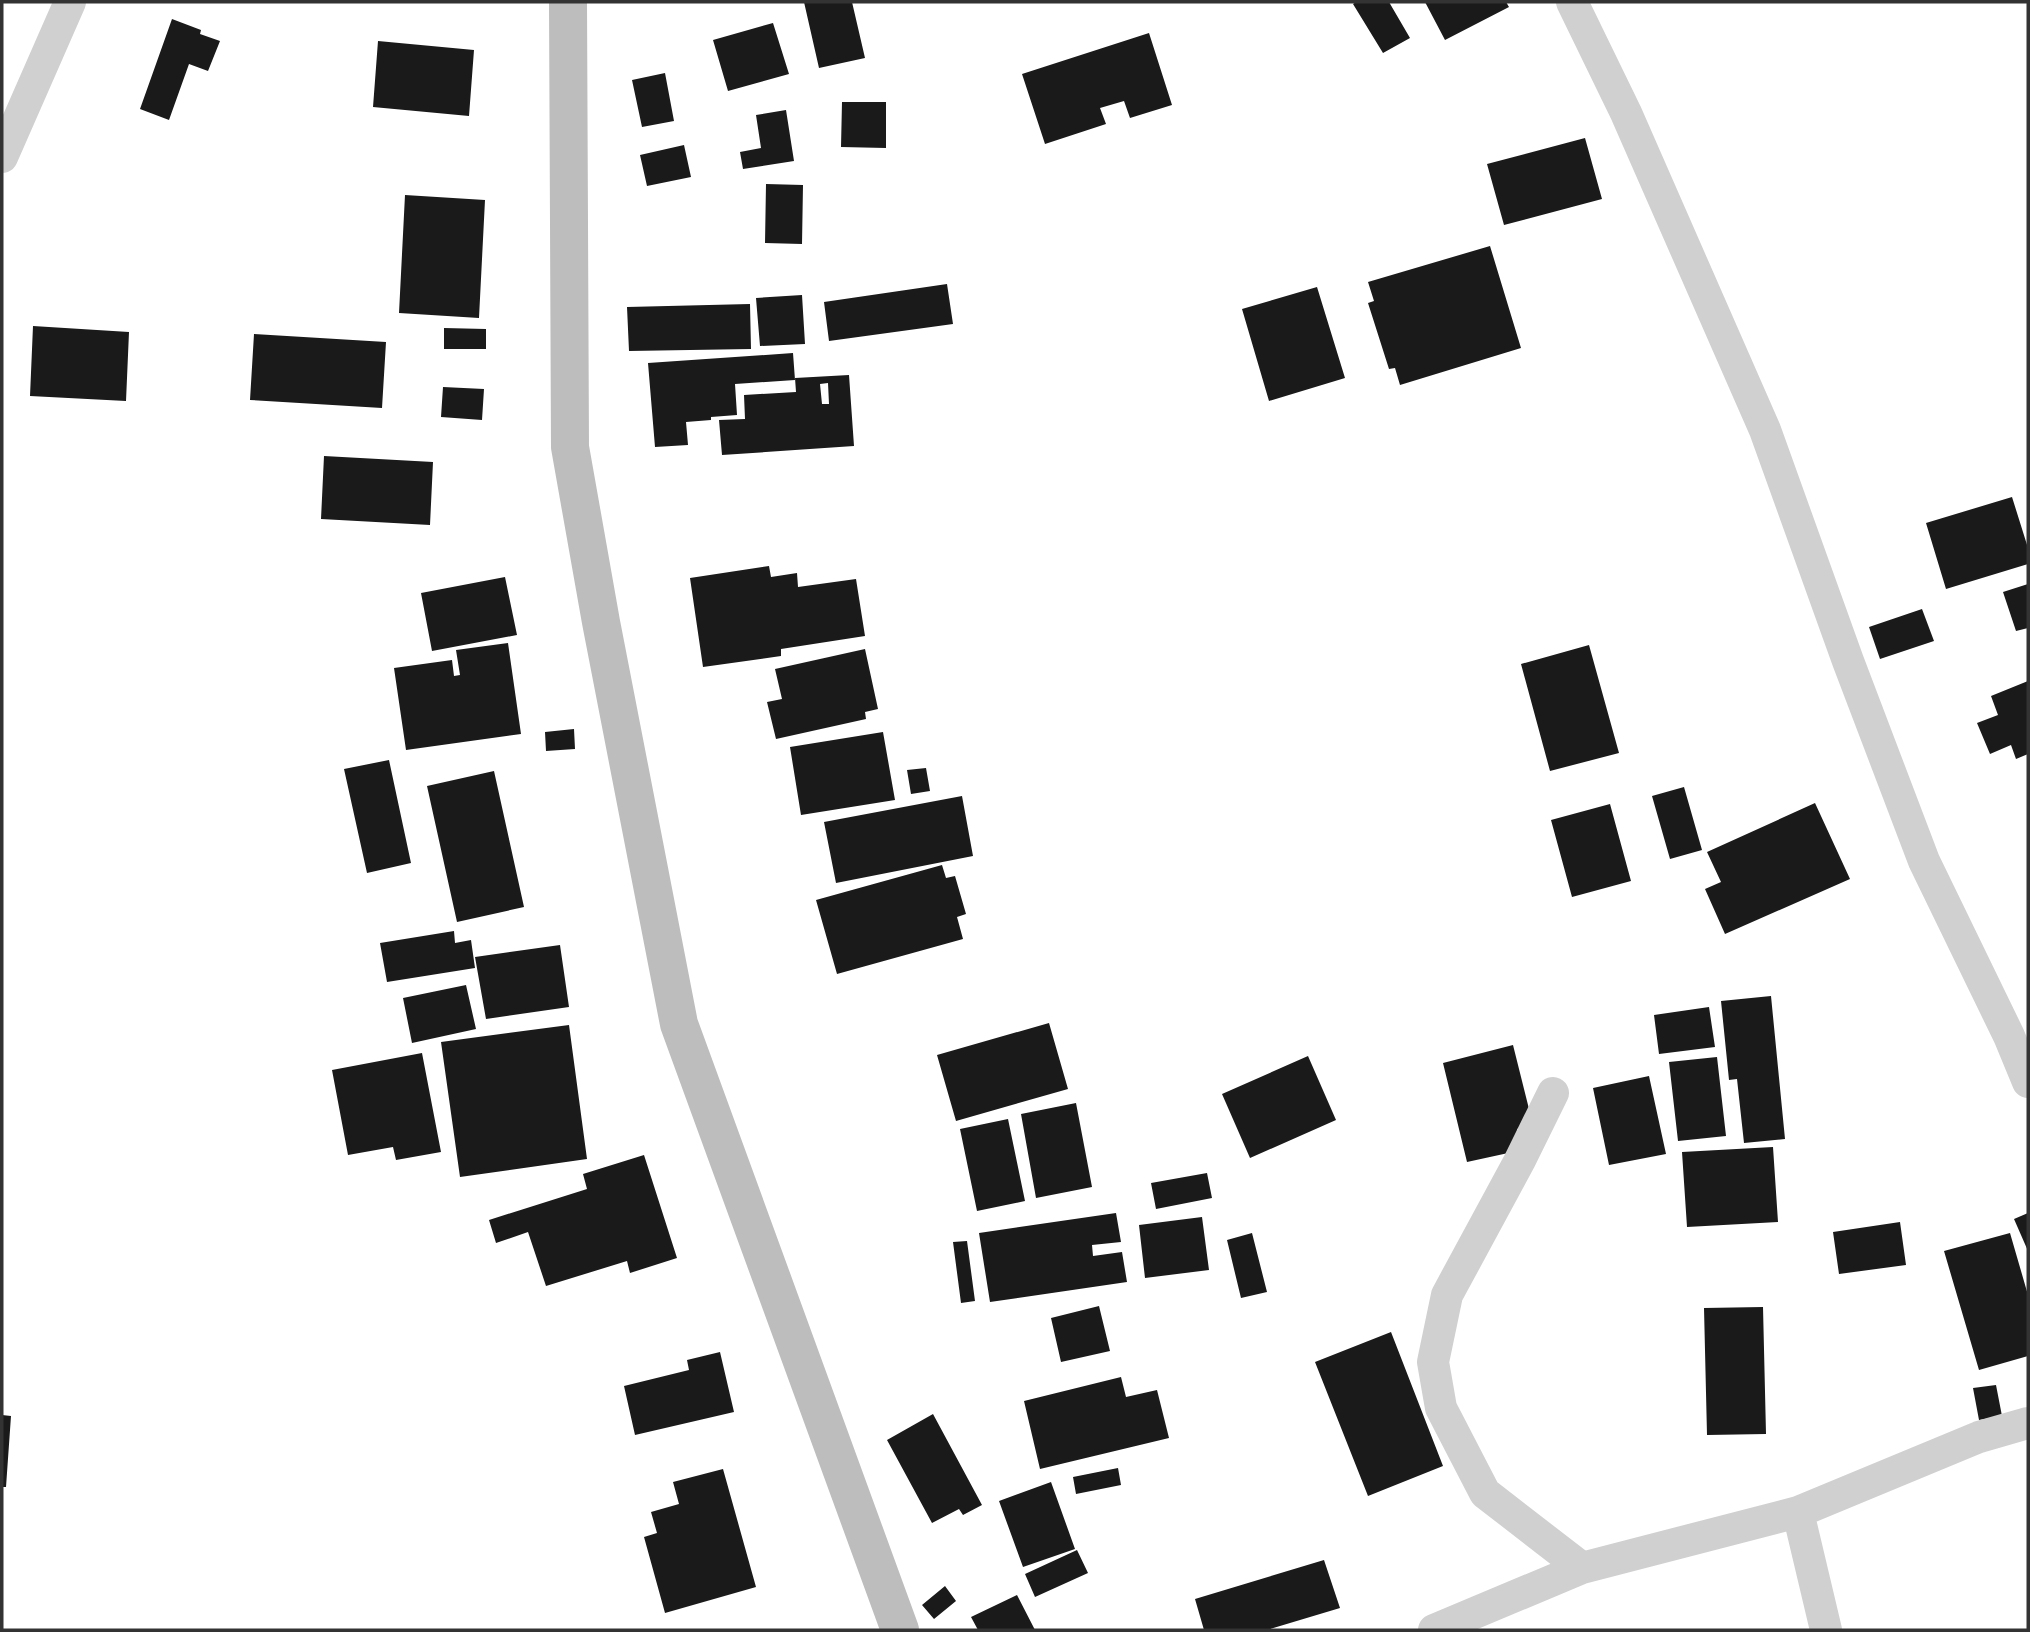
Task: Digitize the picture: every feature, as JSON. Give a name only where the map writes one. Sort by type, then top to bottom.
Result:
[{"type":"main road","points":[[568,2],[569,447],[679,1024],[900,1630]]},
{"type":"street","points":[[2,157],[70,2]]},
{"type":"street","points":[[1572,2],[1626,113],[1765,430],[1924,862],[2009,1036],[2028,1082]]},
{"type":"street","points":[[1553,1093],[1447,1295],[1433,1362],[1441,1408],[1485,1493],[1582,1568]]},
{"type":"street","points":[[1434,1630],[1582,1568],[1798,1512],[1979,1437],[2028,1423]]},
{"type":"street","points":[[1798,1512],[1826,1630]]},
{"type":"building","points":[[804,2],[852,2],[865,58],[819,68]]},
{"type":"building","points":[[1389,2],[1410,38],[1383,53],[1353,4]]},
{"type":"building","points":[[1425,2],[1506,2],[1509,7],[1445,40]]},
{"type":"building","points":[[172,19],[220,41],[208,71],[189,64],[169,120],[140,109]]},
{"type":"building","points":[[773,23],[789,74],[728,91],[713,40]]},
{"type":"building","points":[[1149,33],[1172,105],[1130,118],[1124,101],[1100,108],[1106,124],[1045,144],[1022,74]]},
{"type":"building","points":[[378,41],[474,50],[469,116],[373,107]]},
{"type":"building","points":[[665,73],[674,121],[642,127],[632,80]]},
{"type":"building","points":[[842,102],[886,102],[886,148],[841,147]]},
{"type":"building","points":[[786,110],[794,161],[743,169],[740,152],[761,148],[756,115]]},
{"type":"building","points":[[1585,138],[1602,199],[1504,225],[1487,164]]},
{"type":"building","points":[[684,145],[691,177],[647,186],[640,155]]},
{"type":"building","points":[[766,184],[803,185],[802,244],[765,243]]},
{"type":"building","points":[[405,195],[485,200],[479,318],[399,313]]},
{"type":"building","points":[[1490,246],[1521,348],[1400,385],[1395,368],[1389,369],[1368,303],[1374,301],[1368,282]]},
{"type":"building","points":[[947,284],[953,324],[829,341],[824,302]]},
{"type":"building","points":[[1317,287],[1345,378],[1269,401],[1242,309]]},
{"type":"building","points":[[802,295],[805,344],[760,346],[756,298]]},
{"type":"building","points":[[750,304],[751,349],[629,351],[627,307]]},
{"type":"building","points":[[33,326],[129,332],[126,401],[30,396]]},
{"type":"building","points":[[444,328],[486,329],[486,349],[444,349]]},
{"type":"building","points":[[254,334],[386,342],[382,408],[250,400]]},
{"type":"building","points":[[793,353],[795,380],[735,384],[737,415],[686,422],[688,445],[655,447],[648,363]]},
{"type":"building","points":[[849,375],[854,446],[722,455],[719,420],[745,419],[744,395],[796,392],[795,378]],"holes":[[[828,383],[829,404],[822,404],[820,384]]]},
{"type":"building","points":[[443,387],[484,389],[482,420],[441,417]]},
{"type":"building","points":[[324,456],[433,462],[430,525],[321,519]]},
{"type":"building","points":[[2012,497],[2028,548],[2028,564],[1946,589],[1926,523]]},
{"type":"building","points":[[769,566],[771,577],[797,573],[798,587],[856,579],[865,636],[781,649],[781,656],[703,667],[690,578]]},
{"type":"building","points":[[505,577],[517,635],[432,651],[421,593]]},
{"type":"building","points":[[2028,584],[2028,628],[2016,631],[2003,592]]},
{"type":"building","points":[[1922,609],[1934,641],[1880,659],[1869,627]]},
{"type":"building","points":[[508,643],[521,734],[406,750],[394,668],[452,660],[454,676],[460,675],[456,650]]},
{"type":"building","points":[[1589,645],[1619,753],[1550,771],[1521,664]]},
{"type":"building","points":[[865,649],[878,709],[865,712],[866,719],[776,739],[767,702],[782,699],[775,669]]},
{"type":"building","points":[[2028,681],[2028,754],[2016,759],[2011,745],[1990,754],[1977,723],[1998,715],[1991,696]]},
{"type":"building","points":[[574,729],[575,749],[546,751],[545,732]]},
{"type":"building","points":[[883,732],[895,800],[801,815],[790,747]]},
{"type":"building","points":[[389,760],[411,863],[367,873],[344,769]]},
{"type":"building","points":[[926,768],[930,791],[911,794],[907,770]]},
{"type":"building","points":[[494,771],[524,907],[457,922],[427,786]]},
{"type":"building","points":[[1684,787],[1702,850],[1670,859],[1652,796]]},
{"type":"building","points":[[962,796],[973,856],[836,883],[824,822]]},
{"type":"building","points":[[1815,803],[1850,879],[1725,934],[1705,889],[1721,882],[1707,852]]},
{"type":"building","points":[[1610,804],[1631,881],[1572,897],[1551,820]]},
{"type":"building","points":[[942,865],[946,878],[955,876],[966,914],[957,917],[963,939],[837,974],[816,900]]},
{"type":"building","points":[[454,931],[455,943],[471,940],[475,968],[387,982],[380,943]]},
{"type":"building","points":[[560,945],[569,1007],[486,1019],[475,957]]},
{"type":"building","points":[[466,985],[476,1029],[412,1043],[403,998]]},
{"type":"building","points":[[1771,996],[1785,1139],[1744,1143],[1737,1079],[1729,1080],[1721,1001]]},
{"type":"building","points":[[1709,1007],[1715,1047],[1659,1054],[1654,1015]]},
{"type":"building","points":[[1049,1023],[1068,1089],[956,1121],[937,1055]]},
{"type":"building","points":[[569,1025],[587,1159],[460,1177],[441,1042]]},
{"type":"building","points":[[1513,1045],[1533,1125],[1517,1129],[1522,1150],[1467,1162],[1443,1063]]},
{"type":"building","points":[[422,1053],[441,1152],[396,1160],[393,1147],[348,1155],[332,1070]]},
{"type":"building","points":[[1308,1056],[1336,1120],[1250,1158],[1222,1094]]},
{"type":"building","points":[[1717,1057],[1726,1136],[1678,1141],[1669,1062]]},
{"type":"building","points":[[1649,1076],[1666,1154],[1609,1165],[1593,1088]]},
{"type":"building","points":[[1076,1103],[1092,1187],[1036,1198],[1021,1114]]},
{"type":"building","points":[[1008,1119],[1025,1201],[977,1211],[960,1129]]},
{"type":"building","points":[[1773,1147],[1778,1222],[1687,1227],[1682,1152]]},
{"type":"building","points":[[644,1155],[677,1258],[630,1273],[627,1261],[546,1286],[528,1232],[496,1243],[489,1220],[587,1189],[583,1174]]},
{"type":"building","points":[[1207,1173],[1212,1198],[1156,1209],[1151,1183]]},
{"type":"building","points":[[1116,1213],[1121,1242],[1092,1245],[1093,1256],[1122,1252],[1127,1282],[990,1302],[979,1233]]},
{"type":"building","points":[[2028,1213],[2028,1251],[2014,1219]]},
{"type":"building","points":[[1202,1217],[1209,1270],[1145,1278],[1139,1225]]},
{"type":"building","points":[[1900,1222],[1906,1265],[1839,1274],[1833,1232]]},
{"type":"building","points":[[1252,1233],[1267,1292],[1241,1298],[1227,1240]]},
{"type":"building","points":[[2010,1233],[2028,1295],[2028,1356],[1979,1370],[1944,1251]]},
{"type":"building","points":[[967,1241],[975,1301],[961,1303],[953,1242]]},
{"type":"building","points":[[1099,1306],[1110,1351],[1061,1362],[1051,1318]]},
{"type":"building","points":[[1763,1307],[1766,1434],[1707,1435],[1704,1308]]},
{"type":"building","points":[[1391,1332],[1443,1466],[1368,1496],[1315,1362]]},
{"type":"building","points":[[720,1352],[734,1412],[635,1435],[624,1386],[689,1370],[687,1360]]},
{"type":"building","points":[[1121,1377],[1126,1397],[1157,1390],[1169,1438],[1040,1469],[1024,1401]]},
{"type":"building","points":[[1996,1385],[2002,1416],[1979,1420],[1973,1388]]},
{"type":"building","points":[[933,1414],[982,1505],[963,1515],[959,1509],[932,1523],[887,1440]]},
{"type":"building","points":[[2,1415],[11,1416],[6,1487],[2,1487]]},
{"type":"building","points":[[1118,1468],[1121,1485],[1076,1494],[1073,1477]]},
{"type":"building","points":[[723,1469],[756,1587],[665,1613],[644,1537],[657,1533],[651,1512],[679,1504],[673,1482]]},
{"type":"building","points":[[1051,1482],[1075,1549],[1023,1567],[999,1501]]},
{"type":"building","points":[[1077,1550],[1088,1573],[1035,1597],[1025,1574]]},
{"type":"building","points":[[1324,1560],[1340,1608],[1267,1630],[1204,1630],[1195,1599]]},
{"type":"building","points":[[945,1586],[956,1601],[934,1619],[922,1605]]},
{"type":"building","points":[[1017,1595],[1035,1630],[978,1630],[971,1617]]}]
